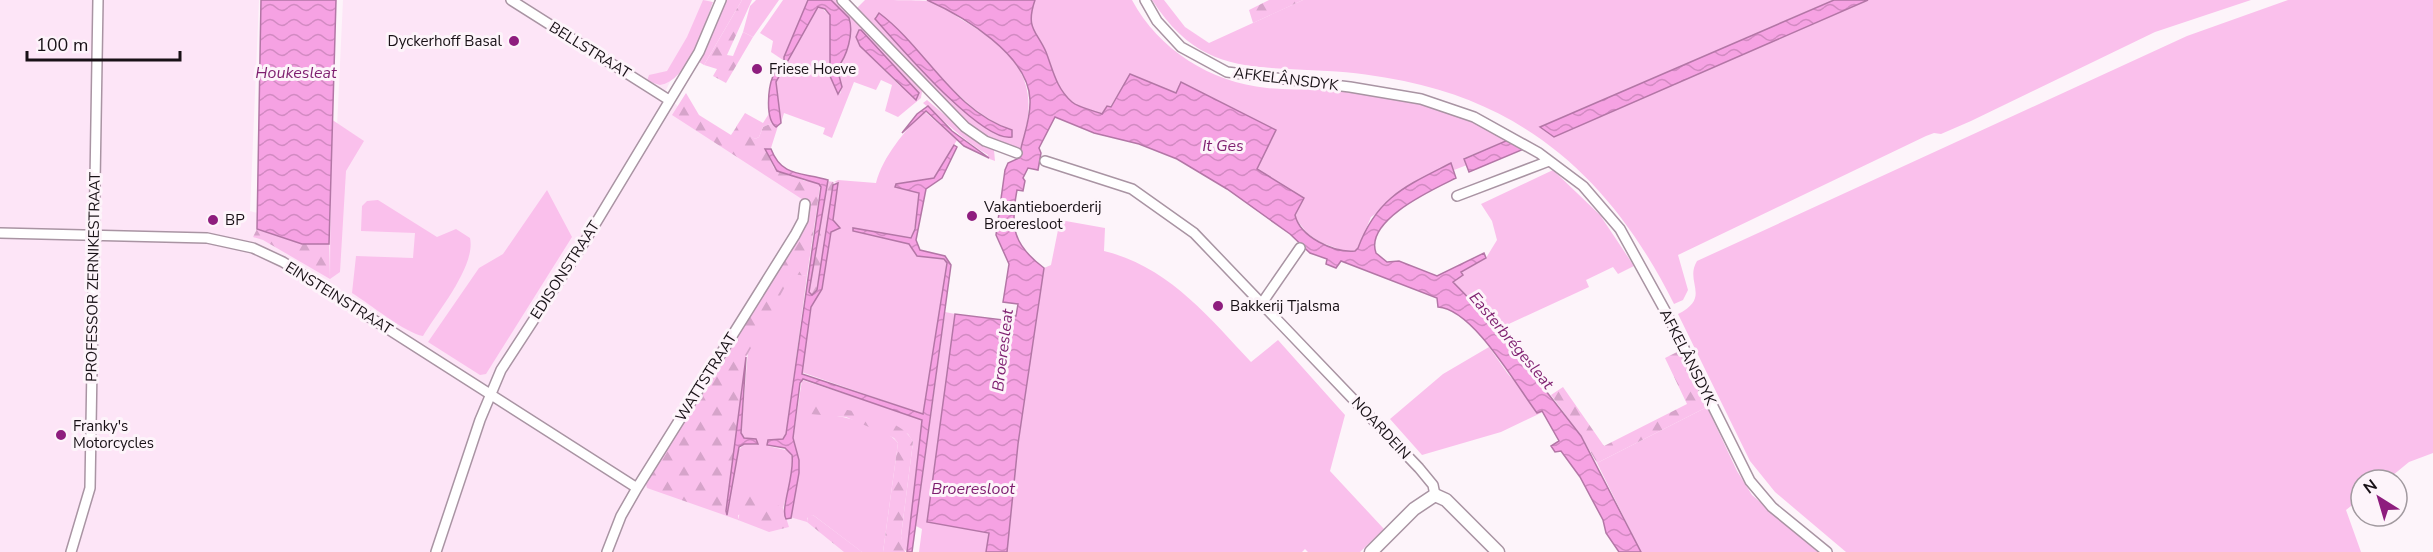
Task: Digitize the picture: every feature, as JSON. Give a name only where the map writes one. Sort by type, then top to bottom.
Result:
[{"type":"street","name":"PROFESSOR ZERNIKESTRAAT","points":[[71,552],[90,488],[98,0]]},
{"type":"street","name":"BELLSTRAAT","points":[[511,0],[669,100]]},
{"type":"street","name":"EDISONSTRAAT","points":[[436,552],[489,394],[501,370],[585,241],[699,52],[721,0]]},
{"type":"street","points":[[842,0],[965,128],[990,144],[1017,153]]},
{"type":"street","name":"AFKELÂNSDYK","points":[[1145,0],[1157,21],[1181,47],[1227,72],[1350,87],[1421,99],[1474,117],[1549,161],[1583,186],[1620,228],[1668,316],[1750,481],[1772,507],[1827,552]]},
{"type":"street","points":[[1457,196],[1549,161]]},
{"type":"street","name":"NOARDEIN","points":[[1045,162],[1115,182],[1146,198],[1194,233],[1419,468],[1432,485],[1435,495],[1446,500],[1498,552]]},
{"type":"street","name":"WATTSTRAAT","points":[[607,552],[621,516],[637,488],[795,235],[803,220],[805,204]]},
{"type":"street","name":"EINSTEINSTRAAT","points":[[0,233],[207,238],[253,248],[283,262],[637,488]]},
{"type":"street","points":[[1262,303],[1300,248]]},
{"type":"street","points":[[1371,552],[1414,509],[1435,495]]},
{"type":"shaded area","points":[[0,0],[259,0],[250,211],[332,234],[343,0],[711,0],[665,92],[681,110],[752,159],[825,201],[769,315],[662,477],[800,507],[864,552],[0,552]]},
{"type":"green space","points":[[703,0],[713,2],[700,38],[687,63],[670,81],[660,85],[647,81],[649,75],[667,71],[687,37]]},
{"type":"green space","points":[[726,0],[742,0],[704,65],[699,62]]},
{"type":"green space","points":[[742,0],[752,0],[727,55],[733,56],[743,32],[753,37],[726,83],[713,76],[717,69],[704,65]]},
{"type":"green space","points":[[756,0],[779,0],[753,37],[743,32],[750,6]]},
{"type":"green space","points":[[783,0],[808,0],[783,60],[771,52],[773,41],[760,33]]},
{"type":"green space","points":[[831,0],[837,0],[849,12],[922,91],[921,98],[898,117],[885,111],[892,85],[881,80],[876,90],[854,82],[832,138],[823,134],[825,128],[784,113],[781,123],[776,82],[815,9],[820,7],[830,15],[830,76],[840,94],[842,87],[837,68],[848,44],[849,18]],"holes":[[[861,30],[919,93],[900,86],[860,46]]]},
{"type":"green space","points":[[865,0],[929,1],[988,36],[1003,49],[1023,76],[1028,109],[1020,149],[991,140],[955,115],[920,80],[857,8]],"holes":[[[879,13],[973,108],[1012,130],[997,134],[963,110],[917,65],[875,17]]]},
{"type":"green space","points":[[1035,0],[1132,0],[1156,34],[1172,48],[1206,71],[1226,79],[1267,88],[1359,91],[1390,95],[1442,110],[1476,123],[1508,140],[1464,158],[1467,165],[1454,170],[1451,164],[1371,217],[1358,248],[1355,251],[1344,251],[1320,242],[1307,233],[1257,169],[1275,130],[1181,82],[1176,93],[1130,75],[1110,107],[1102,114],[1072,102],[1062,91],[1046,52],[1033,29],[1031,17]]},
{"type":"green space","points":[[1152,0],[1164,0],[1185,27],[1209,43],[1303,0],[1834,0],[1791,18],[1554,137],[1868,0],[2251,0],[2155,32],[1971,121],[1941,134],[1934,133],[1926,136],[1678,255],[1688,290],[1683,300],[1674,304],[1651,262],[1626,224],[1598,190],[1566,159],[1532,133],[1493,111],[1451,94],[1404,81],[1356,73],[1250,66],[1208,54],[1189,42],[1170,24]]},
{"type":"green space","points":[[1269,0],[1303,0],[1253,23],[1249,10]]},
{"type":"green space","points":[[2288,0],[2433,0],[2433,453],[2409,462],[2402,468],[2349,468],[2349,508],[2346,510],[2349,528],[2352,528],[2361,552],[1846,552],[1775,492],[1750,461],[1678,314],[1688,308],[1696,295],[1693,276],[1697,261],[2187,36]]},
{"type":"green space","points":[[686,93],[699,115],[731,135],[737,126],[755,139],[759,137],[763,127],[772,123],[778,126],[771,148],[765,149],[774,168],[805,181],[821,180],[807,276],[792,274],[746,357],[727,516],[647,488],[646,484],[807,222],[808,203],[672,115]]},
{"type":"green space","points":[[927,100],[966,133],[994,150],[995,161],[987,158],[988,155],[923,103]]},
{"type":"green space","points":[[924,111],[957,140],[934,178],[898,184],[896,187],[919,193],[917,219],[912,236],[908,239],[853,228],[853,230],[909,244],[919,254],[944,259],[947,263],[923,414],[801,372],[811,307],[822,289],[831,232],[839,229],[833,222],[838,183],[834,182],[838,180],[876,183],[889,154],[902,135]]},
{"type":"green space","points":[[770,112],[772,123],[763,127],[759,137],[755,139],[736,127],[745,113],[763,123]]},
{"type":"green space","points":[[331,119],[364,141],[346,171],[340,272],[330,279]]},
{"type":"green space","points":[[1553,170],[1600,215],[1634,266],[1618,274],[1613,267],[1586,280],[1589,287],[1498,329],[1452,282],[1462,275],[1461,272],[1486,258],[1497,240],[1492,221],[1481,204]]},
{"type":"green space","points":[[827,181],[834,182],[817,290],[812,295],[809,293]]},
{"type":"green space","points":[[547,190],[572,237],[486,374],[480,375],[428,342],[479,268],[503,254]]},
{"type":"green space","points":[[378,200],[437,237],[456,229],[470,238],[470,249],[462,275],[423,336],[397,324],[352,293],[356,256],[413,258],[415,233],[361,231],[362,206],[367,201]]},
{"type":"green space","points":[[1060,220],[1105,228],[1104,251],[1148,268],[1167,281],[1219,327],[1251,362],[1278,340],[1345,415],[1330,471],[1384,529],[1360,552],[1308,552],[1305,549],[1302,552],[1007,552],[1018,444],[1044,268],[1051,265]]},
{"type":"green space","points":[[257,229],[302,244],[329,244],[330,279],[263,240],[253,237]]},
{"type":"green space","points":[[792,273],[807,276],[786,434],[783,439],[768,440],[768,446],[790,451],[793,466],[791,480],[783,508],[778,506],[738,515],[738,520],[727,516],[738,451],[744,444],[757,445],[756,440],[744,438],[741,433],[748,351]]},
{"type":"green space","points":[[945,312],[955,314],[927,521],[989,533],[986,552],[919,552],[922,529],[916,526]]},
{"type":"green space","points":[[1489,347],[1508,374],[1543,412],[1501,432],[1422,455],[1390,419],[1443,374]]},
{"type":"green space","points":[[1679,351],[1707,407],[1597,463],[1581,436],[1551,395],[1563,387],[1604,446],[1687,404],[1665,358]]},
{"type":"green space","points":[[802,380],[922,419],[907,552],[903,548],[901,536],[913,442],[908,434],[869,416],[832,415],[876,428],[898,443],[883,552],[862,552],[813,515],[807,518],[807,522],[790,517],[799,473],[793,438]]},
{"type":"green space","points":[[811,405],[868,414],[883,419],[907,433],[913,442],[901,536],[905,552],[883,552],[898,443],[894,438],[846,417],[810,414]]},
{"type":"green space","points":[[1707,407],[1737,471],[1752,495],[1818,552],[1641,552],[1597,463]]},
{"type":"green space","points":[[750,491],[783,508],[789,527],[769,532],[738,520],[745,492]]},
{"type":"green space","points":[[813,515],[862,552],[844,552],[807,522],[808,516]]},
{"type":"water","name":"Houkesleat","points":[[261,0],[336,0],[329,244],[302,244],[257,229]]},
{"type":"water","points":[[808,0],[831,0],[849,18],[851,31],[849,44],[837,68],[842,87],[838,94],[830,76],[830,15],[825,9],[818,7],[776,82],[781,123],[776,127],[769,111],[771,81],[774,73],[784,63],[784,57]]},
{"type":"water","points":[[927,0],[1035,0],[1031,17],[1033,29],[1046,52],[1062,91],[1072,102],[1082,107],[1102,114],[1107,106],[1111,107],[1130,74],[1176,93],[1181,82],[1276,130],[1257,169],[1304,198],[1295,215],[1298,223],[1311,237],[1337,249],[1355,251],[1374,216],[1384,205],[1407,187],[1451,163],[1456,178],[1403,207],[1390,218],[1380,229],[1375,241],[1376,253],[1387,262],[1399,261],[1437,276],[1484,253],[1486,258],[1461,272],[1463,275],[1453,282],[1493,323],[1581,436],[1641,552],[1619,552],[1606,533],[1603,520],[1580,477],[1561,451],[1555,452],[1551,446],[1559,441],[1542,411],[1537,413],[1493,350],[1479,334],[1465,320],[1451,311],[1438,307],[1437,298],[1341,261],[1336,268],[1326,264],[1327,259],[1310,253],[1290,234],[1227,189],[1177,159],[1139,144],[1094,133],[1055,117],[1039,148],[1041,153],[1038,170],[1028,168],[1023,178],[1025,181],[1023,191],[1017,190],[1015,203],[1014,225],[1020,243],[1044,268],[1018,444],[1007,552],[986,552],[989,533],[927,522],[955,314],[1003,320],[1003,315],[1016,316],[1018,304],[1003,302],[1009,264],[996,235],[1005,170],[1008,163],[1019,158],[1029,115],[1030,100],[1027,83],[1019,68],[992,39],[958,16]]},
{"type":"water","points":[[1834,0],[1868,0],[1554,137],[1540,127]]},
{"type":"water","points":[[879,13],[896,27],[956,94],[991,121],[1012,130],[1012,137],[998,135],[961,109],[875,19]]},
{"type":"water","points":[[859,30],[919,93],[916,100],[860,46],[856,37]]},
{"type":"water","points":[[928,106],[952,131],[989,158],[964,146],[926,111],[902,133],[917,114]]},
{"type":"water","points":[[1508,140],[1524,149],[1469,172],[1464,159]]},
{"type":"water","points":[[954,145],[957,147],[942,178],[926,189],[916,240],[920,250],[945,256],[951,265],[912,552],[907,552],[922,420],[803,379],[800,383],[793,438],[799,460],[799,473],[791,518],[786,519],[785,507],[792,455],[785,448],[767,445],[768,440],[783,439],[786,434],[821,187],[819,184],[777,171],[765,149],[771,149],[781,165],[787,169],[828,180],[809,292],[812,295],[817,290],[833,185],[838,183],[833,220],[840,228],[831,232],[822,289],[811,307],[802,374],[923,414],[947,263],[944,259],[917,256],[909,244],[853,231],[853,228],[911,238],[915,229],[919,193],[895,187],[896,184],[934,178]]},
{"type":"water","points":[[746,357],[741,433],[744,438],[756,439],[758,444],[744,444],[739,447],[727,515],[726,511]]},
{"type":"place","name":"Dyckerhoff Basal","points":[[514,41]]},
{"type":"place","name":"Friese Hoeve","points":[[757,69]]},
{"type":"place","name":"Vakantieboerderij Broeresloot","points":[[972,216]]},
{"type":"place","name":"BP","points":[[213,220]]},
{"type":"place","name":"Bakkerij Tjalsma","points":[[1218,306]]},
{"type":"place","name":"Franky's Motorcycles","points":[[61,435]]},
{"type":"water label","name":"It Ges","points":[[1223,145]]},
{"type":"water label","name":"Easterbrégesleat","points":[[1512,340]]},
{"type":"water label","name":"Broeresleat","points":[[1002,350]]},
{"type":"water label","name":"Broeresloot","points":[[973,488]]}]
